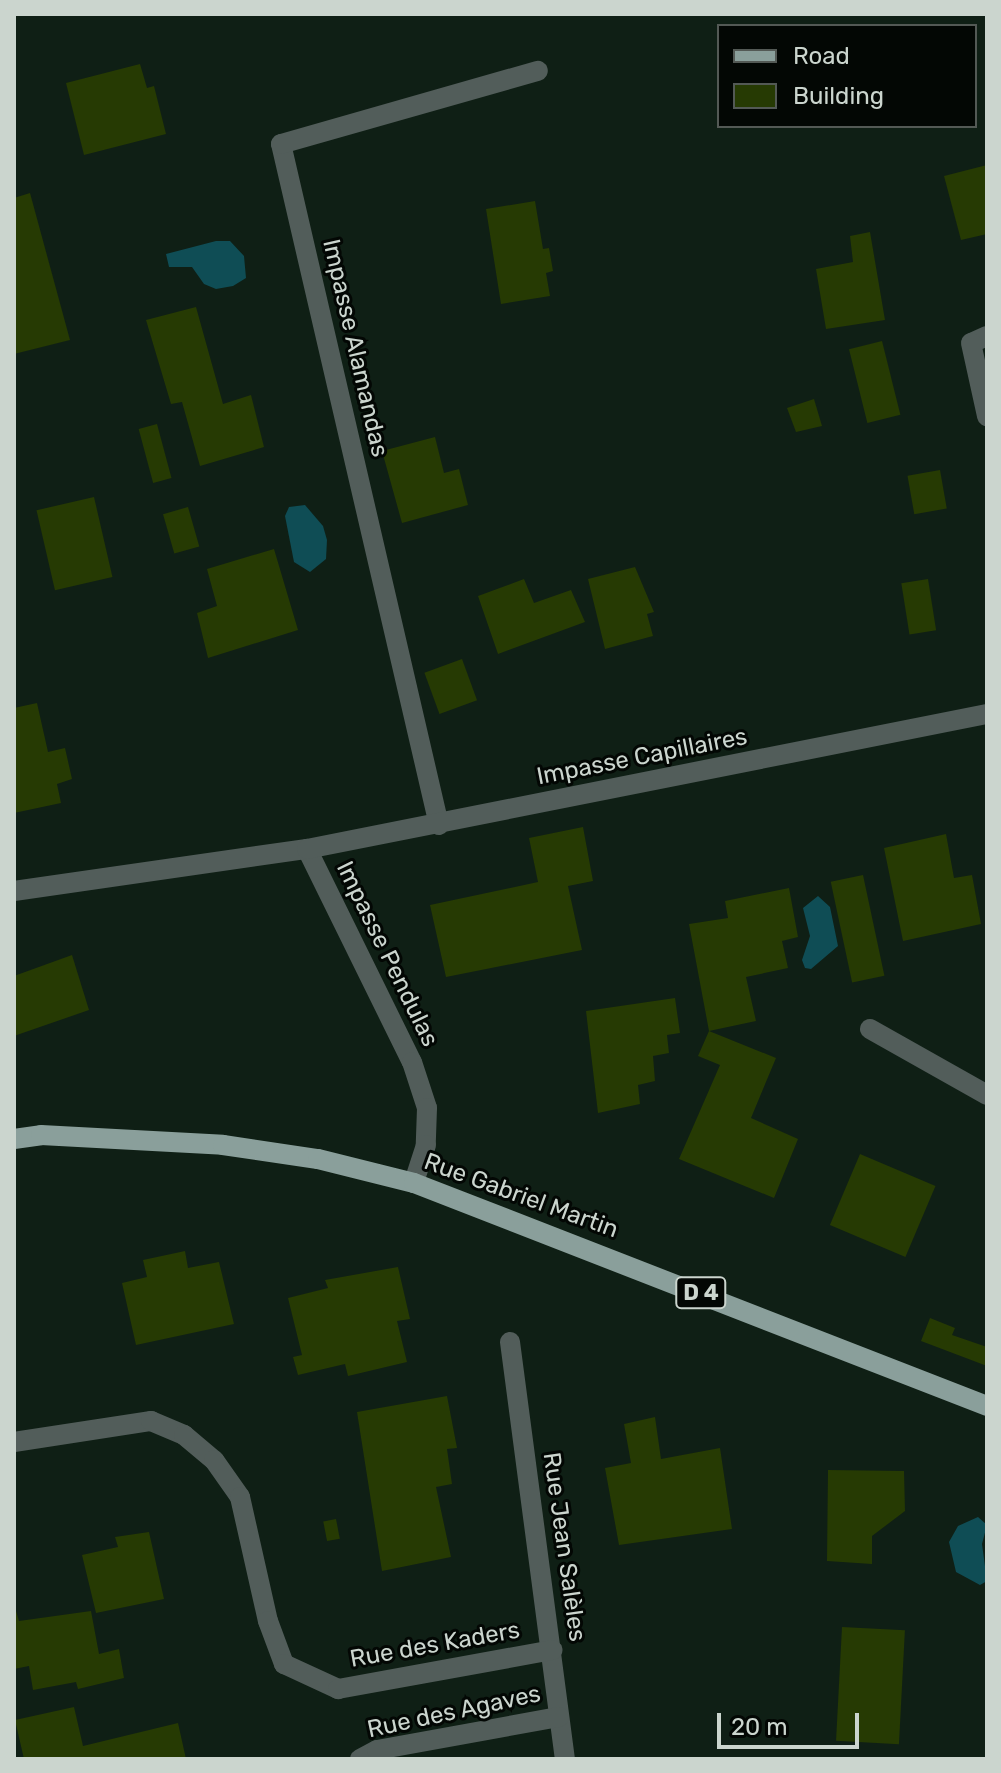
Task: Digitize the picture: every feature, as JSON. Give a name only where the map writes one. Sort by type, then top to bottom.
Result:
[{"type":"main road","name":"Rue Gabriel Martin","points":[[14,1139],[41,1135],[223,1145],[318,1159],[414,1183],[987,1406]]},
{"type":"street","name":"Impasse Alamandas","points":[[439,825],[281,144],[538,71]]},
{"type":"street","points":[[987,336],[971,343],[987,416]]},
{"type":"street","name":"Impasse Capillaires","points":[[307,849],[987,714]]},
{"type":"street","name":"Impasse Pendulas","points":[[14,891],[307,849],[412,1062],[427,1108],[426,1145],[414,1183]]},
{"type":"street","points":[[870,1029],[987,1095]]},
{"type":"street","name":"Rue Jean Salèles","points":[[510,1342],[565,1759]]},
{"type":"street","name":"Rue des Kaders","points":[[14,1442],[151,1421],[184,1435],[214,1460],[240,1497],[268,1621],[284,1664],[338,1689],[552,1650]]},
{"type":"street","name":"Rue des Agaves","points":[[360,1759],[377,1750],[559,1717]]},
{"type":"water","points":[[216,241],[230,241],[244,256],[246,278],[233,286],[216,289],[204,284],[192,267],[169,267],[166,254]]},
{"type":"water","points":[[305,505],[323,526],[327,540],[326,559],[310,572],[294,562],[285,516],[289,507]]},
{"type":"water","points":[[818,896],[830,907],[838,946],[811,969],[805,968],[802,960],[810,936],[803,908]]},
{"type":"water","points":[[978,1517],[987,1525],[982,1544],[987,1581],[980,1585],[956,1572],[949,1542],[958,1526]]},
{"type":"building","points":[[140,64],[147,88],[154,86],[166,134],[84,155],[66,83]]},
{"type":"building","points":[[987,165],[987,234],[961,240],[944,176]]},
{"type":"building","points":[[30,193],[70,340],[14,354],[14,198]]},
{"type":"building","points":[[535,201],[543,249],[549,248],[553,271],[546,273],[550,296],[501,304],[486,209]]},
{"type":"building","points":[[870,232],[885,320],[826,329],[816,269],[853,262],[850,236]]},
{"type":"building","points":[[196,307],[223,404],[251,395],[264,447],[200,466],[182,402],[171,404],[146,320]]},
{"type":"building","points":[[882,341],[900,415],[867,423],[849,349]]},
{"type":"building","points":[[814,399],[822,426],[796,432],[787,408]]},
{"type":"building","points":[[157,424],[171,478],[153,483],[139,429]]},
{"type":"building","points":[[435,437],[444,473],[459,469],[468,505],[402,523],[382,451]]},
{"type":"building","points":[[940,470],[947,508],[914,514],[908,476]]},
{"type":"building","points":[[94,497],[112,577],[55,590],[37,510]]},
{"type":"building","points":[[188,507],[199,546],[174,554],[163,514]]},
{"type":"building","points":[[274,549],[298,630],[208,658],[197,613],[217,606],[207,569]]},
{"type":"building","points":[[635,567],[654,612],[647,614],[653,636],[605,649],[588,579]]},
{"type":"building","points":[[524,579],[534,603],[571,590],[585,622],[498,654],[478,596]]},
{"type":"building","points":[[928,579],[936,630],[909,635],[901,583]]},
{"type":"building","points":[[462,659],[477,700],[439,714],[424,673]]},
{"type":"building","points":[[37,703],[48,752],[65,748],[72,779],[57,784],[61,803],[14,813],[14,708]]},
{"type":"building","points":[[583,827],[593,881],[568,886],[582,950],[446,977],[430,905],[538,882],[529,838]]},
{"type":"building","points":[[946,834],[954,878],[972,875],[981,924],[903,941],[884,848]]},
{"type":"building","points":[[863,875],[884,976],[852,983],[831,882]]},
{"type":"building","points":[[789,888],[798,937],[782,941],[788,968],[746,977],[756,1021],[709,1031],[689,924],[728,918],[725,901]]},
{"type":"building","points":[[72,955],[89,1010],[14,1036],[14,976]]},
{"type":"building","points":[[675,998],[680,1033],[667,1035],[669,1053],[653,1056],[655,1081],[638,1085],[640,1104],[598,1113],[586,1011]]},
{"type":"building","points":[[709,1031],[776,1058],[751,1118],[798,1139],[774,1198],[679,1159],[720,1065],[698,1056]]},
{"type":"building","points":[[860,1154],[935,1186],[905,1257],[830,1225]]},
{"type":"building","points":[[185,1251],[188,1268],[219,1262],[234,1324],[136,1345],[122,1283],[147,1277],[143,1260]]},
{"type":"building","points":[[398,1267],[410,1319],[397,1321],[407,1362],[348,1376],[345,1364],[298,1375],[293,1357],[302,1355],[288,1298],[328,1288],[325,1280]]},
{"type":"building","points":[[930,1318],[955,1328],[952,1335],[987,1347],[987,1366],[921,1341]]},
{"type":"building","points":[[447,1396],[457,1448],[447,1449],[452,1484],[436,1487],[451,1557],[382,1571],[357,1412]]},
{"type":"building","points":[[655,1417],[661,1459],[720,1448],[732,1529],[619,1545],[605,1468],[631,1463],[624,1424]]},
{"type":"building","points":[[828,1470],[904,1471],[905,1511],[872,1536],[872,1564],[827,1561]]},
{"type":"building","points":[[336,1519],[340,1539],[327,1541],[323,1521]]},
{"type":"building","points":[[149,1532],[164,1599],[96,1613],[82,1555],[118,1547],[115,1537]]},
{"type":"building","points":[[14,1604],[19,1621],[91,1611],[99,1654],[119,1649],[124,1678],[78,1689],[76,1682],[33,1690],[29,1666],[14,1669]]},
{"type":"building","points":[[842,1627],[905,1630],[899,1744],[836,1741]]},
{"type":"building","points":[[74,1707],[83,1746],[178,1723],[186,1759],[24,1759],[15,1720]]}]
